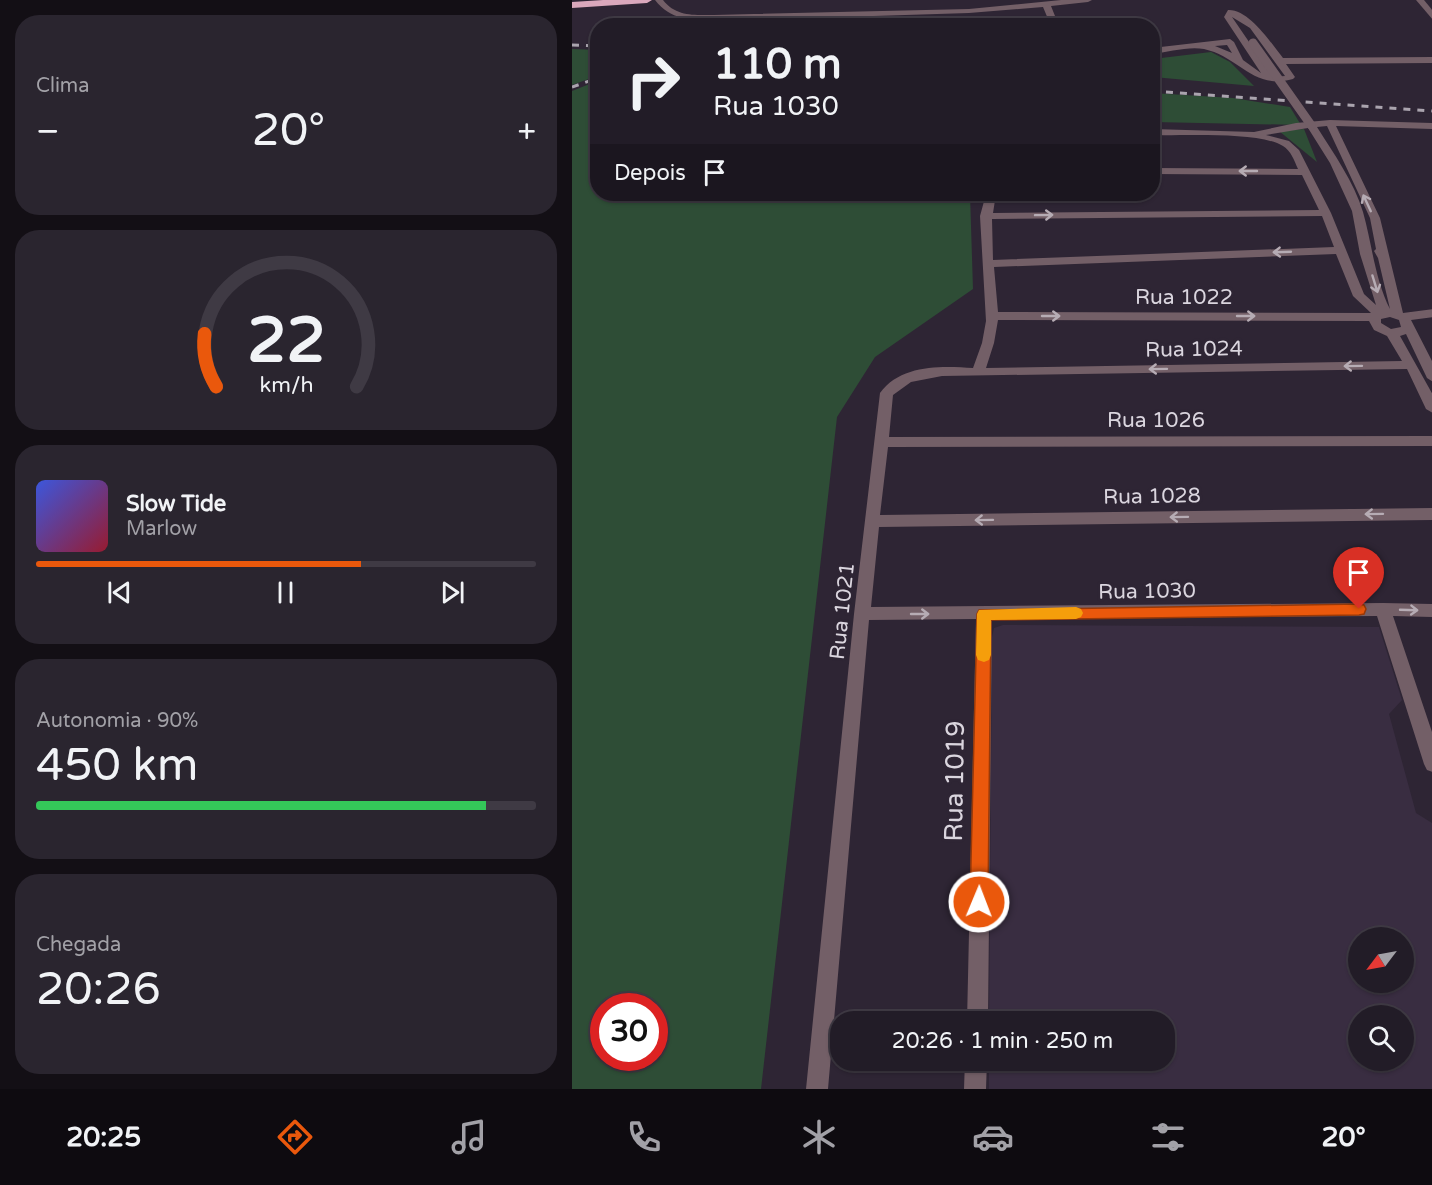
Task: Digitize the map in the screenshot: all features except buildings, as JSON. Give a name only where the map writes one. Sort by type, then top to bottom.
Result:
[{"type":"highway","points":[[573,3],[586,0]]},
{"type":"highway","points":[[573,3],[647,0]]},
{"type":"street","points":[[659,0],[665,10],[678,16],[714,18],[919,13],[1047,5],[1088,0]]},
{"type":"street","points":[[1420,0],[1433,18]]},
{"type":"street","points":[[1047,5],[1052,18]]},
{"type":"street","points":[[1230,9],[1324,145],[1357,213],[1384,258]]},
{"type":"street","points":[[1199,45],[1224,53],[1243,64],[1258,77],[1290,77],[1253,26],[1230,9]]},
{"type":"street","points":[[1230,9],[1228,17],[1233,27],[1269,78]]},
{"type":"street","points":[[1160,50],[1226,41],[1233,43],[1243,64]]},
{"type":"street","points":[[1280,61],[1429,60]]},
{"type":"street","points":[[1330,123],[1375,218],[1384,258],[1391,317]]},
{"type":"street","points":[[1254,135],[1296,126],[1330,123],[1433,126]]},
{"type":"street","points":[[1160,132],[1254,135],[1285,143],[1294,150],[1326,213],[1359,296],[1391,317],[1403,332],[1392,333],[1379,328],[1376,324],[1391,317],[1433,313]]},
{"type":"street","points":[[1160,171],[1306,172]]},
{"type":"street","points":[[978,372],[988,346],[992,315],[985,216],[989,201]]},
{"type":"street","points":[[985,216],[1326,213]]},
{"type":"street","points":[[1357,213],[1366,254],[1391,317],[1433,378]]},
{"type":"street","points":[[987,264],[1341,250]]},
{"type":"street","name":"Rua 1022","points":[[992,315],[1391,317]]},
{"type":"street","points":[[1392,333],[1433,410]]},
{"type":"street","name":"Rua 1024","points":[[978,372],[1411,365]]},
{"type":"street","name":"Rua 1021","points":[[817,1089],[862,614],[887,393],[894,384],[921,374],[978,372]]},
{"type":"street","name":"Rua 1026","points":[[880,442],[1433,441]]},
{"type":"street","name":"Rua 1028","points":[[873,521],[1433,514]]},
{"type":"street","points":[[1383,609],[1433,764]]},
{"type":"street","name":"Rua 1030","points":[[862,614],[1383,609],[1433,611]]},
{"type":"street","name":"Rua 1019","points":[[977,1011],[984,614]]},
{"type":"street","points":[[975,1089],[976,1071]]},
{"type":"shaded area","points":[[1003,625],[1379,627],[1402,700],[1389,714],[1416,813],[1432,823],[1432,1089],[989,1089],[989,1071],[1175,1071],[1175,1011],[989,1011],[992,637],[994,628]]},
{"type":"green space","points":[[572,49],[590,50],[590,79],[572,85]]},
{"type":"green space","points":[[1211,52],[1230,62],[1254,86],[1160,78],[1160,58]]},
{"type":"green space","points":[[590,84],[590,201],[970,201],[973,289],[875,357],[837,417],[761,1089],[572,1089],[572,91]]},
{"type":"green space","points":[[1160,93],[1233,98],[1290,107],[1301,125],[1160,122]]},
{"type":"green space","points":[[1304,129],[1317,162],[1279,131]]},
{"type":"railway","points":[[572,45],[590,46]]},
{"type":"railway","points":[[572,87],[590,81]]},
{"type":"railway","points":[[1160,92],[1433,111]]},
{"type":"slow traffic","points":[[984,655],[984,614],[1076,613]]},
{"type":"route","points":[[979,902],[984,614],[1359,609]]}]
